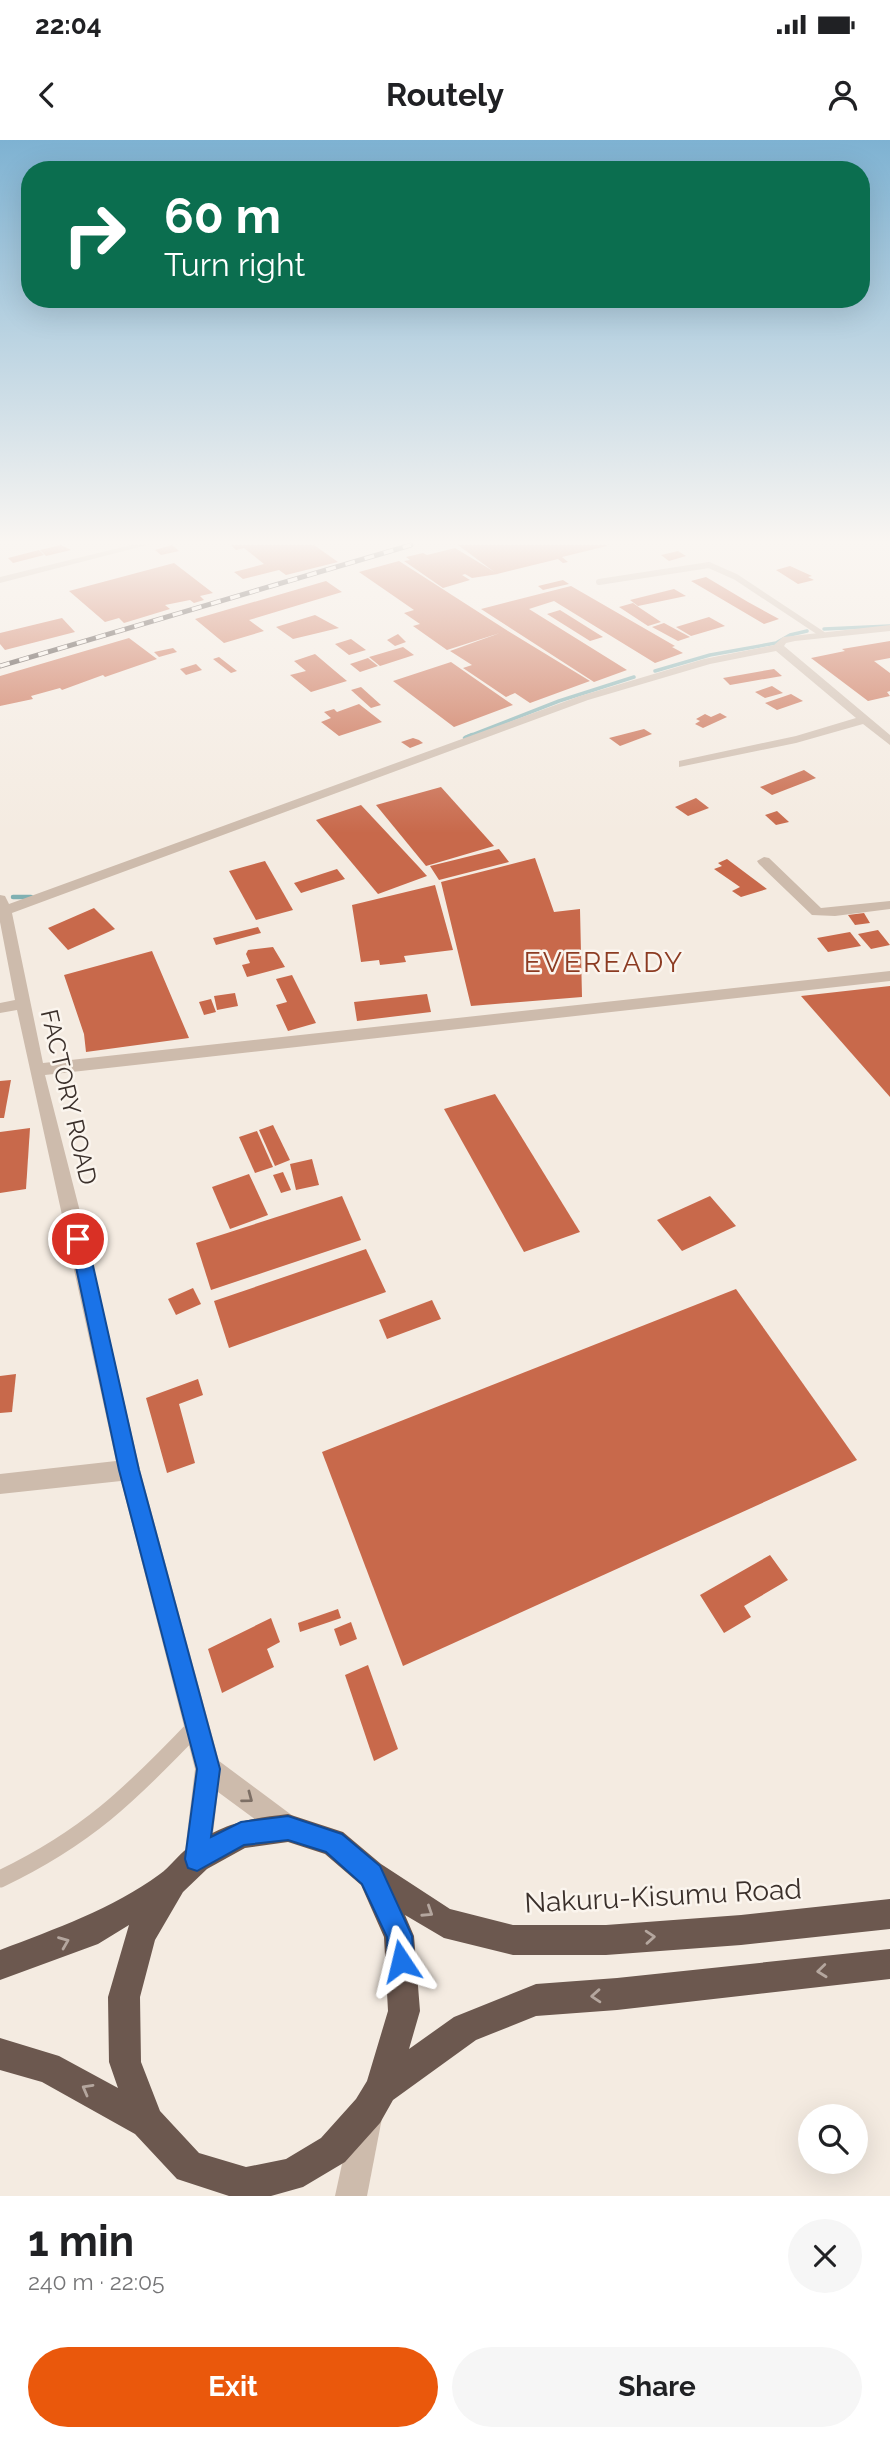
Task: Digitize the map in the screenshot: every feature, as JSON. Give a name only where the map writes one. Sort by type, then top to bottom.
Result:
[{"type":"highway","points":[[0,1965],[87,1933],[173,1882],[197,1859],[241,1834],[288,1828]]},
{"type":"highway","name":"Nakuru-Kisumu Road","points":[[288,1828],[333,1842],[371,1875],[444,1923],[513,1940],[606,1940],[741,1930],[890,1914]]},
{"type":"highway","points":[[371,1875],[399,1936],[404,2011],[374,2100]]},
{"type":"highway","points":[[147,2122],[125,2062],[124,1997],[141,1934],[173,1882]]},
{"type":"highway","points":[[0,2054],[48,2067],[147,2122],[189,2167],[250,2190],[291,2175],[333,2150],[374,2100],[466,2028],[536,2000],[617,1994],[890,1964]]},
{"type":"street","points":[[2,905],[584,698],[708,661],[778,647],[782,641]]},
{"type":"street","points":[[778,647],[890,741]]},
{"type":"street","points":[[683,764],[737,750],[788,743],[863,720]]},
{"type":"street","points":[[764,861],[817,912],[890,905]]},
{"type":"street","name":"FACTORY ROAD","points":[[2,905],[36,1070],[78,1239],[129,1470],[208,1769],[197,1859]]},
{"type":"street","points":[[36,1070],[890,976]]},
{"type":"street","points":[[0,1008],[22,1004]]},
{"type":"street","points":[[0,1484],[129,1470]]},
{"type":"street","points":[[208,1769],[288,1828]]},
{"type":"street","points":[[351,2196],[374,2100]]},
{"type":"lane","points":[[0,1879],[25,1868],[71,1840],[117,1806],[198,1724]]},
{"type":"building","points":[[0,641],[40,641],[5,650]]},
{"type":"building","points":[[119,641],[133,641],[157,659],[62,690],[60,688],[31,696],[33,699],[0,706],[0,676]]},
{"type":"building","points":[[354,641],[366,650],[349,655],[335,644]]},
{"type":"building","points":[[388,641],[406,642],[395,646]]},
{"type":"building","points":[[434,641],[475,641],[447,650]]},
{"type":"building","points":[[478,641],[524,641],[590,681],[530,703],[515,693],[506,697],[463,668],[472,665],[450,651]]},
{"type":"building","points":[[530,641],[580,641],[627,670],[594,682]]},
{"type":"building","points":[[619,641],[666,641],[683,653],[655,663]]},
{"type":"building","points":[[890,641],[890,658],[874,661],[890,673],[890,691],[887,692],[890,696],[868,701],[811,658],[845,651],[842,649]]},
{"type":"building","points":[[403,647],[414,655],[380,666],[369,657]]},
{"type":"building","points":[[173,648],[177,652],[159,657],[154,652]]},
{"type":"building","points":[[315,654],[347,681],[311,692],[290,675],[306,671],[294,661]]},
{"type":"building","points":[[219,657],[237,671],[231,673],[213,659]]},
{"type":"building","points":[[368,658],[378,666],[360,672],[350,664]]},
{"type":"building","points":[[451,662],[513,705],[454,727],[393,681]]},
{"type":"building","points":[[196,664],[202,670],[186,675],[180,669]]},
{"type":"building","points":[[774,669],[782,676],[730,685],[723,678]]},
{"type":"building","points":[[772,686],[783,693],[765,698],[755,692]]},
{"type":"building","points":[[361,687],[381,705],[371,708],[351,690]]},
{"type":"building","points":[[791,694],[803,701],[777,710],[765,703]]},
{"type":"building","points":[[359,704],[382,722],[339,736],[321,722],[331,718],[324,712],[334,709],[337,712]]},
{"type":"building","points":[[720,713],[727,717],[703,728],[695,724],[700,721],[696,719],[705,714],[711,717]]},
{"type":"building","points":[[644,729],[652,734],[620,746],[609,738]]},
{"type":"building","points":[[413,738],[423,743],[410,748],[401,742]]},
{"type":"building","points":[[804,770],[816,778],[772,795],[760,787]]},
{"type":"building","points":[[441,787],[494,846],[426,866],[376,805]]},
{"type":"building","points":[[696,798],[709,808],[688,816],[675,807]]},
{"type":"building","points":[[361,805],[427,876],[378,894],[316,820]]},
{"type":"building","points":[[777,811],[789,822],[776,825],[765,815]]},
{"type":"building","points":[[499,849],[509,862],[439,880],[430,866]]},
{"type":"building","points":[[535,858],[554,912],[580,909],[582,997],[471,1006],[441,882]]},
{"type":"building","points":[[727,859],[767,889],[741,897],[732,891],[740,887],[714,869],[722,866],[718,863]]},
{"type":"building","points":[[265,861],[293,910],[256,920],[229,871]]},
{"type":"building","points":[[337,869],[345,879],[301,893],[294,883]]},
{"type":"building","points":[[435,885],[453,950],[404,956],[406,962],[380,965],[379,960],[361,962],[352,905]]},
{"type":"building","points":[[94,908],[115,929],[68,950],[48,928]]},
{"type":"building","points":[[864,913],[870,923],[855,925],[848,915]]},
{"type":"building","points":[[258,927],[261,933],[216,945],[213,938]]},
{"type":"building","points":[[878,930],[890,945],[871,949],[858,934]]},
{"type":"building","points":[[850,932],[861,946],[828,952],[817,938]]},
{"type":"building","points":[[273,947],[285,967],[247,977],[242,965],[250,963],[246,954],[248,950]]},
{"type":"building","points":[[152,951],[189,1038],[86,1052],[84,1034],[64,975]]},
{"type":"building","points":[[292,975],[316,1023],[288,1031],[276,1005],[287,1002],[276,979]]},
{"type":"building","points":[[890,986],[890,1097],[801,996]]},
{"type":"building","points":[[235,993],[238,1006],[217,1010],[214,996]]},
{"type":"building","points":[[427,994],[431,1012],[357,1021],[354,1002]]},
{"type":"building","points":[[211,999],[216,1012],[204,1015],[199,1002]]},
{"type":"building","points":[[11,1080],[4,1118],[0,1118],[0,1081]]},
{"type":"building","points":[[495,1094],[580,1232],[524,1252],[444,1109]]},
{"type":"building","points":[[273,1125],[290,1160],[275,1166],[259,1130]]},
{"type":"building","points":[[30,1128],[26,1189],[0,1193],[0,1132]]},
{"type":"building","points":[[257,1131],[273,1167],[255,1173],[239,1137]]},
{"type":"building","points":[[312,1159],[319,1185],[296,1190],[290,1164]]},
{"type":"building","points":[[283,1172],[291,1190],[281,1193],[273,1175]]},
{"type":"building","points":[[249,1174],[268,1215],[230,1229],[212,1187]]},
{"type":"building","points":[[342,1196],[361,1240],[211,1290],[196,1243]]},
{"type":"building","points":[[710,1196],[736,1226],[682,1251],[657,1220]]},
{"type":"building","points":[[366,1249],[386,1292],[229,1348],[214,1301]]},
{"type":"building","points":[[193,1288],[201,1304],[176,1315],[168,1299]]},
{"type":"building","points":[[736,1289],[857,1460],[403,1666],[322,1452]]},
{"type":"building","points":[[432,1300],[441,1319],[387,1339],[379,1320]]},
{"type":"building","points":[[16,1374],[12,1412],[0,1413],[0,1376]]},
{"type":"building","points":[[198,1379],[203,1395],[179,1404],[195,1463],[167,1473],[146,1398]]},
{"type":"building","points":[[770,1555],[788,1580],[744,1606],[751,1617],[724,1633],[700,1595]]},
{"type":"building","points":[[338,1609],[341,1618],[300,1632],[298,1623]]},
{"type":"building","points":[[271,1618],[280,1642],[267,1649],[274,1667],[222,1693],[208,1649]]},
{"type":"building","points":[[351,1622],[357,1639],[340,1646],[334,1629]]},
{"type":"building","points":[[368,1665],[398,1749],[374,1761],[345,1675]]},
{"type":"waterway","points":[[655,671],[710,655],[780,641]]},
{"type":"waterway","points":[[471,736],[559,701],[634,677]]},
{"type":"waterway","points":[[465,738],[471,736]]},
{"type":"waterway","points":[[467,737],[471,736]]},
{"type":"waterway","points":[[13,897],[31,897]]},
{"type":"railway","points":[[0,666],[85,641]]},
{"type":"district","name":"EVEREADY","points":[[604,962]]},
{"type":"route","points":[[78,1239],[129,1470],[208,1769],[197,1859],[241,1834],[288,1828],[333,1842],[371,1875],[399,1936],[401,1961]]}]
